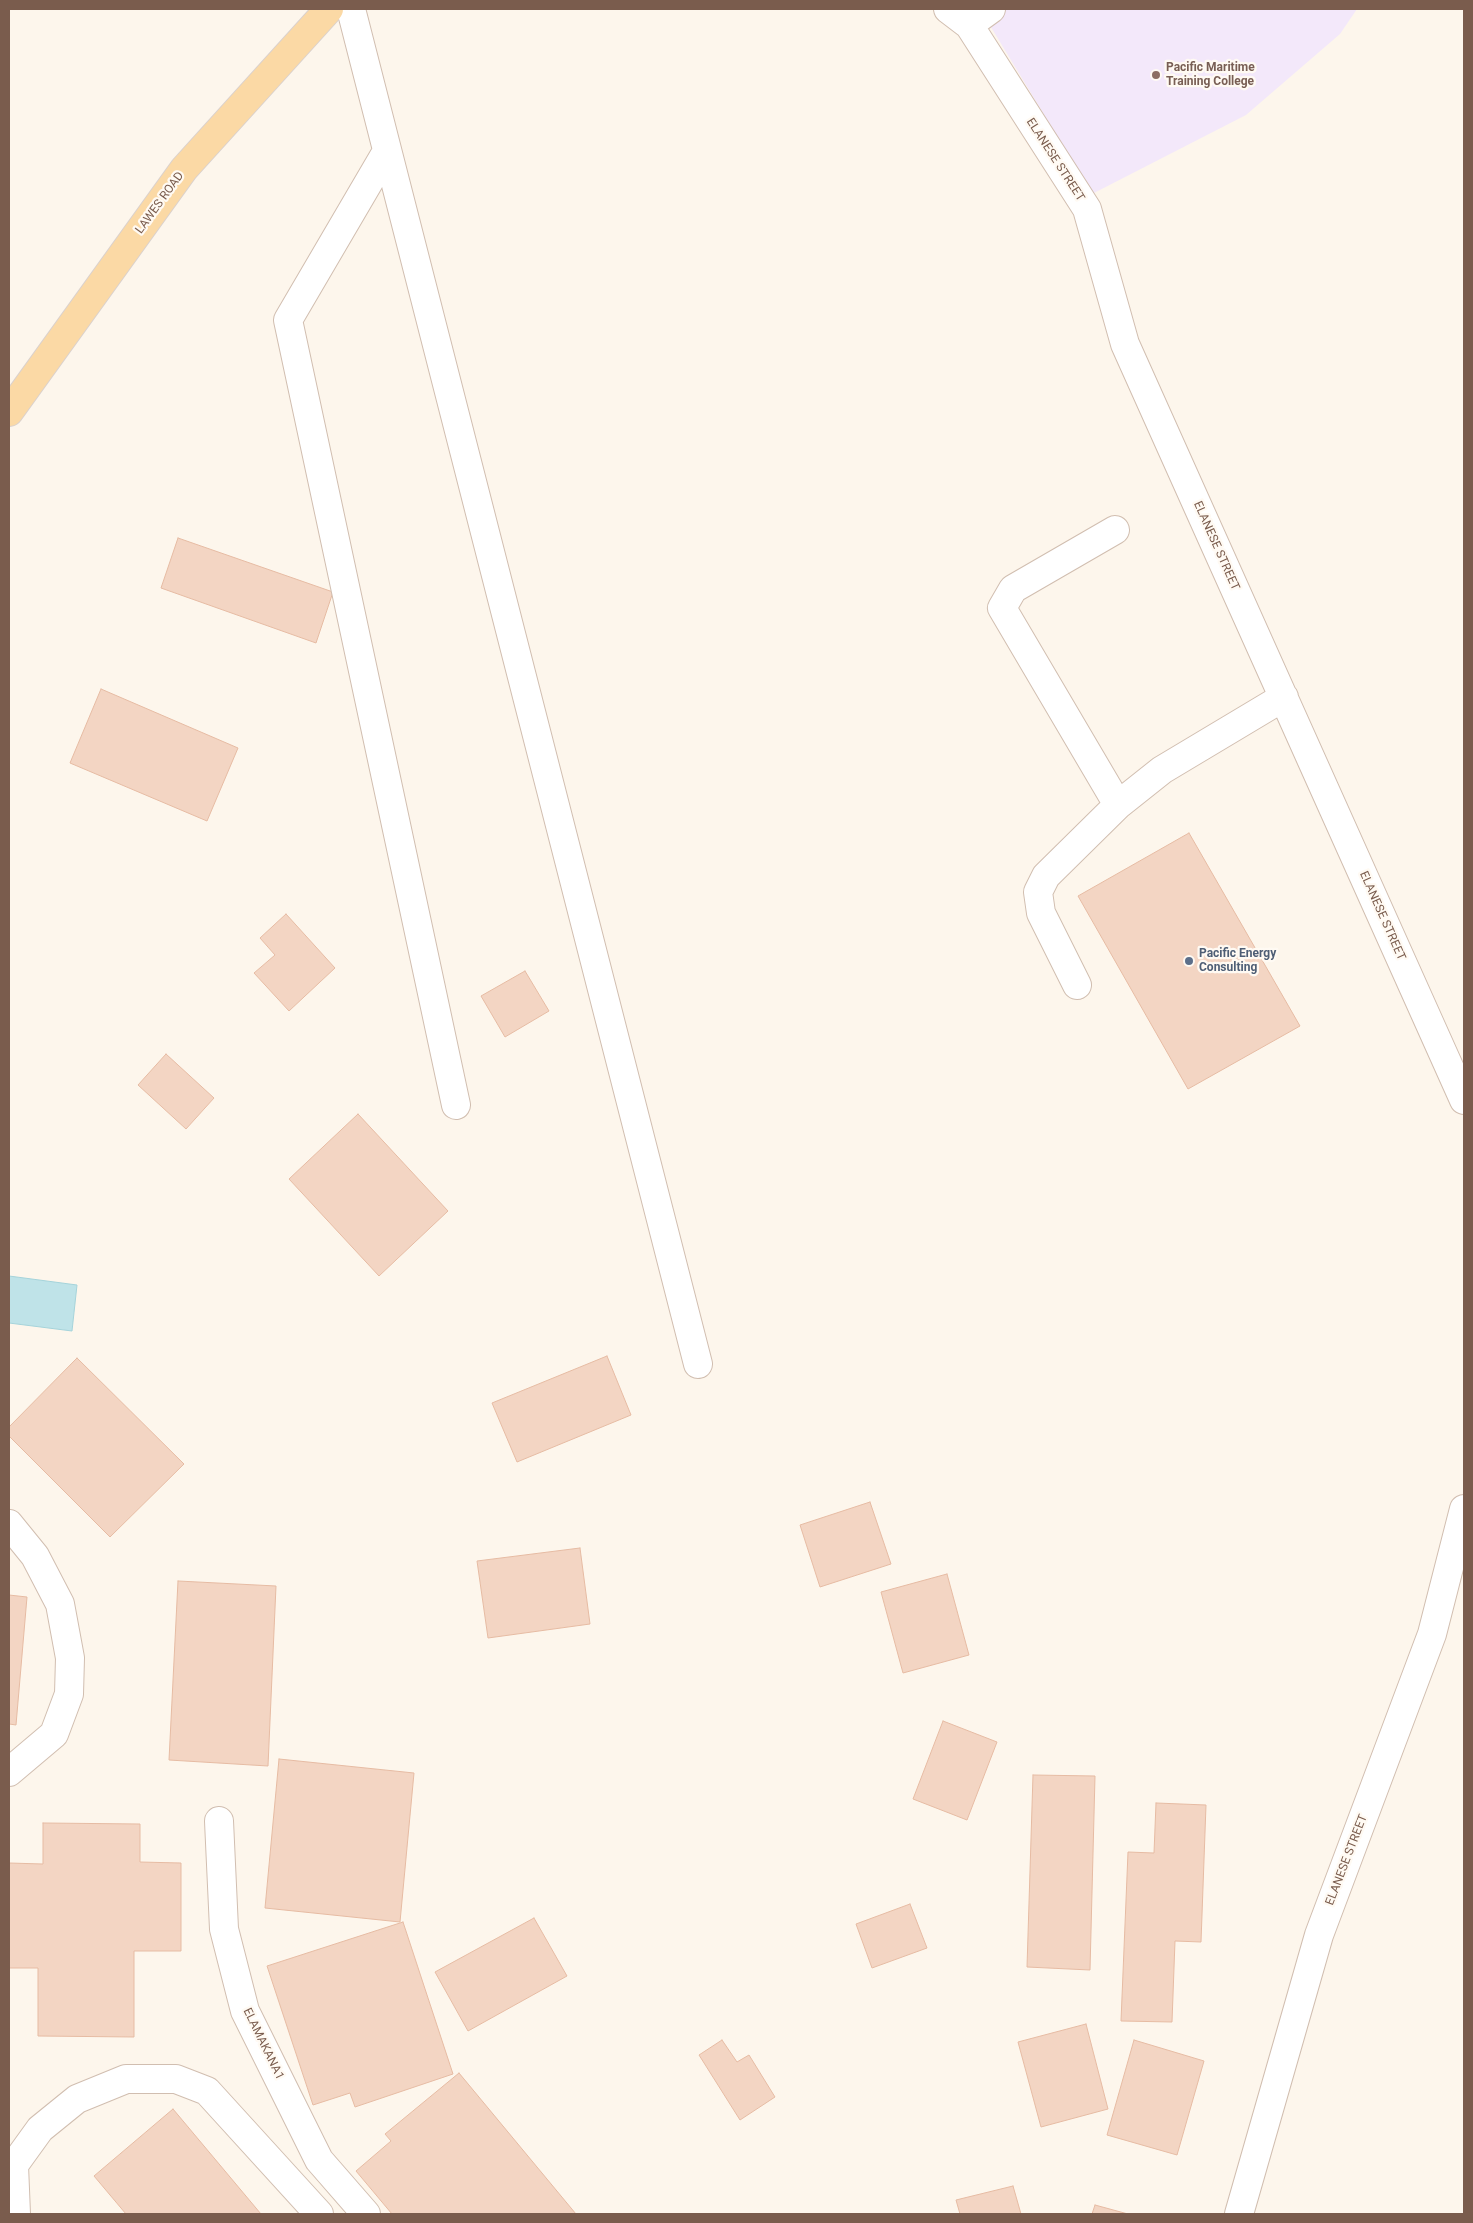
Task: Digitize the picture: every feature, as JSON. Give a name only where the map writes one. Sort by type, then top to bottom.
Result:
[{"type":"main road","name":"LAWES ROAD","points":[[9,412],[184,169],[329,9]]},
{"type":"street","points":[[351,9],[698,1364]]},
{"type":"street","points":[[958,17],[990,9]]},
{"type":"street","name":"ELANESE STREET","points":[[958,17],[1087,209],[1125,344],[1464,1100]]},
{"type":"street","points":[[388,151],[288,320],[456,1106]]},
{"type":"street","points":[[1115,530],[1012,589],[1002,608],[1118,805]]},
{"type":"street","points":[[1077,985],[1041,913],[1038,892],[1046,876],[1118,805],[1162,770],[1284,697]]},
{"type":"street","name":"ELANESE STREET","points":[[1239,2214],[1319,1935],[1432,1634],[1464,1509]]},
{"type":"street","points":[[9,1524],[36,1556],[60,1604],[70,1658],[69,1694],[54,1734],[9,1772]]},
{"type":"street","name":"ELAMAKANA1","points":[[219,1821],[224,1928],[245,2011],[319,2160],[366,2214]]},
{"type":"street","points":[[16,2214],[14,2165],[40,2129],[77,2099],[126,2079],[176,2079],[207,2091],[319,2214]]},
{"type":"shaded area","name":"Pacific Maritime Training College","points":[[980,9],[1357,9],[1340,34],[1246,115],[1092,194]]},
{"type":"water","points":[[9,1276],[77,1285],[72,1331],[9,1323]]},
{"type":"building","points":[[178,538],[333,592],[316,643],[161,588]]},
{"type":"building","points":[[101,689],[238,748],[207,821],[70,763]]},
{"type":"building","name":"Pacific Energy Consulting","points":[[1189,833],[1300,1026],[1188,1089],[1078,896]]},
{"type":"building","points":[[286,914],[335,968],[289,1011],[254,973],[275,955],[260,938]]},
{"type":"building","points":[[525,971],[549,1011],[505,1037],[481,996]]},
{"type":"building","points":[[166,1054],[214,1098],[186,1129],[138,1085]]},
{"type":"building","points":[[358,1114],[448,1211],[379,1276],[289,1179]]},
{"type":"building","points":[[607,1356],[631,1415],[517,1462],[492,1403]]},
{"type":"building","points":[[77,1358],[184,1464],[110,1537],[9,1436],[9,1427]]},
{"type":"building","points":[[870,1502],[891,1564],[820,1587],[800,1525]]},
{"type":"building","points":[[580,1548],[590,1624],[488,1638],[477,1561]]},
{"type":"building","points":[[947,1574],[969,1655],[903,1673],[881,1592]]},
{"type":"building","points":[[178,1581],[276,1586],[268,1766],[169,1760]]},
{"type":"building","points":[[9,1595],[27,1597],[16,1725],[9,1724]]},
{"type":"building","points":[[943,1721],[997,1742],[967,1820],[913,1799]]},
{"type":"building","points":[[279,1759],[414,1773],[400,1922],[265,1908]]},
{"type":"building","points":[[1033,1775],[1095,1776],[1090,1970],[1027,1967]]},
{"type":"building","points":[[1156,1803],[1206,1805],[1201,1942],[1175,1941],[1172,2022],[1121,2021],[1128,1852],[1154,1853]]},
{"type":"building","points":[[43,1823],[140,1824],[140,1862],[181,1863],[181,1951],[134,1951],[134,2037],[38,2036],[38,1968],[9,1968],[9,1863],[43,1864]]},
{"type":"building","points":[[910,1904],[927,1948],[872,1968],[856,1924]]},
{"type":"building","points":[[534,1918],[567,1976],[468,2031],[435,1972]]},
{"type":"building","points":[[403,1922],[453,2074],[355,2107],[350,2093],[313,2105],[267,1966]]},
{"type":"building","points":[[1086,2024],[1108,2109],[1041,2127],[1018,2042]]},
{"type":"building","points":[[722,2040],[737,2062],[749,2055],[775,2097],[740,2120],[699,2055]]},
{"type":"building","points":[[1134,2040],[1204,2061],[1177,2155],[1107,2135]]},
{"type":"building","points":[[459,2073],[576,2214],[392,2214],[356,2171],[391,2141],[385,2134]]},
{"type":"building","points":[[173,2109],[261,2214],[126,2214],[94,2176]]},
{"type":"building","points":[[1013,2186],[1021,2214],[960,2214],[956,2200]]},
{"type":"building","points":[[1095,2205],[1128,2214],[1092,2214]]},
{"type":"place","name":"Pacific Maritime Training College","points":[[1156,75]]},
{"type":"place","name":"Pacific Energy Consulting","points":[[1189,961]]}]
